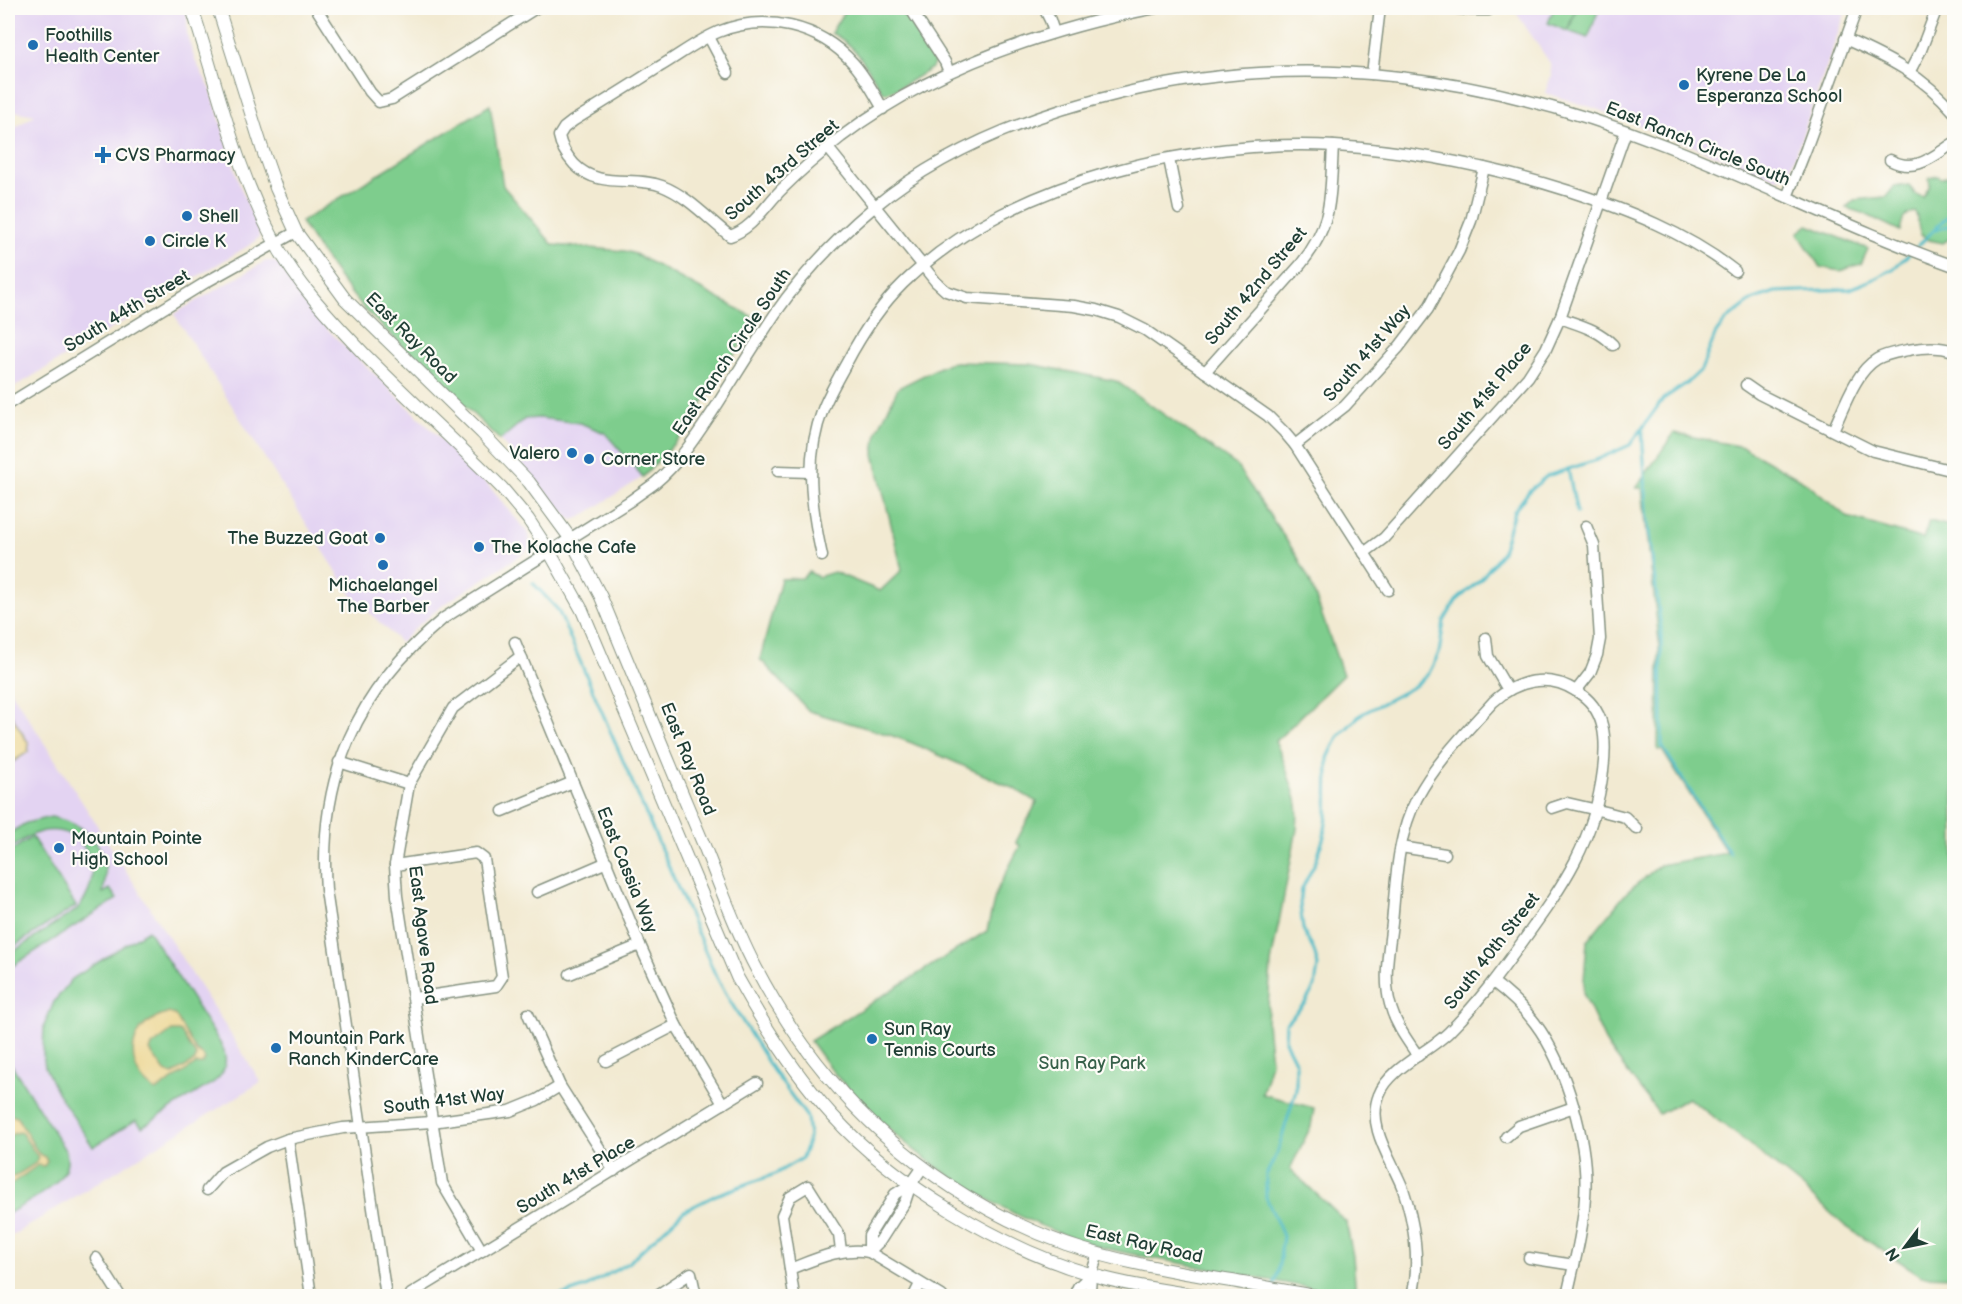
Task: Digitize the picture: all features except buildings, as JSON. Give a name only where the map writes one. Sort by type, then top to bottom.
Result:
[{"type":"main road","name":"East Ray Road","points":[[192,8],[239,161],[275,244],[297,278],[326,315],[502,488],[528,519],[560,544],[601,597],[755,967],[800,1043],[850,1102],[923,1167],[966,1196],[1004,1217],[1058,1240],[1098,1254],[1149,1266],[1316,1296]]},
{"type":"main road","name":"East Ray Road","points":[[218,8],[262,148],[276,188],[296,232],[345,299],[519,470],[547,504],[582,610],[732,967],[767,1030],[803,1080],[834,1116],[911,1184],[997,1236],[1091,1275],[1200,1296]]},
{"type":"main road","points":[[650,769],[668,761]]},
{"type":"street","points":[[316,8],[370,92],[379,102],[392,99],[537,8]]},
{"type":"street","points":[[910,8],[949,72]]},
{"type":"street","points":[[1044,8],[1054,32]]},
{"type":"street","name":"South 43rd Street","points":[[709,37],[573,121],[564,128],[559,136],[564,151],[583,172],[602,180],[661,186],[684,198],[730,236],[741,233],[781,189],[828,148],[883,109],[924,84],[949,72],[1054,32],[1155,8]]},
{"type":"street","points":[[1372,74],[1380,8]]},
{"type":"street","points":[[1451,8],[1489,10]]},
{"type":"street","points":[[1787,197],[1857,8]]},
{"type":"street","points":[[1910,72],[1937,8]]},
{"type":"street","points":[[728,73],[709,37],[729,28],[749,24],[774,24],[798,28],[822,38],[854,64],[883,109]]},
{"type":"street","points":[[1845,39],[1885,57],[1910,72],[1954,112]]},
{"type":"street","name":"East Ranch Circle South","points":[[386,1296],[324,869],[327,812],[339,762],[368,701],[398,660],[423,635],[444,618],[630,501],[672,467],[691,444],[777,312],[801,280],[840,238],[874,207],[906,184],[955,154],[1046,114],[1160,84],[1212,76],[1262,72],[1372,74],[1438,82],[1516,98],[1582,116],[1667,146],[1893,244],[1954,266]]},
{"type":"street","name":"South 41st Place","points":[[1364,553],[1384,538],[1528,377],[1546,349],[1560,318],[1626,131]]},
{"type":"street","points":[[1890,160],[1899,164],[1922,163],[1954,143]]},
{"type":"street","points":[[822,556],[813,514],[810,472],[818,421],[843,369],[882,307],[898,288],[923,266],[970,232],[1035,199],[1105,174],[1169,159],[1256,147],[1333,146],[1403,153],[1484,168],[1601,202],[1675,233],[1712,254],[1735,271]]},
{"type":"street","name":"South 42nd Street","points":[[1205,372],[1317,243],[1329,210],[1333,146]]},
{"type":"street","points":[[828,148],[936,282],[955,295],[967,298],[1074,306],[1119,316],[1145,330],[1268,416],[1295,445],[1388,590]]},
{"type":"street","points":[[1169,159],[1179,209]]},
{"type":"street","name":"South 41st Way","points":[[1295,445],[1345,406],[1399,347],[1428,309],[1460,251],[1471,221],[1484,168]]},
{"type":"street","name":"South 44th Street","points":[[8,404],[202,285],[296,232]]},
{"type":"street","points":[[1560,318],[1593,330],[1613,345]]},
{"type":"street","points":[[1833,430],[1865,367],[1878,358],[1939,346],[1954,351]]},
{"type":"street","points":[[1746,385],[1759,394],[1873,451],[1954,471]]},
{"type":"street","points":[[778,471],[810,472]]},
{"type":"street","points":[[1418,1056],[1398,1026],[1388,997],[1387,971],[1401,847],[1411,812],[1432,773],[1493,702],[1508,690],[1521,683],[1539,681],[1557,682],[1568,685],[1576,691],[1590,673],[1600,639],[1594,545],[1586,526]]},
{"type":"street","points":[[1486,638],[1488,657],[1508,690]]},
{"type":"street","name":"East Cassia Way","points":[[515,642],[640,945],[676,1025],[723,1104]]},
{"type":"street","name":"East Agave Road","points":[[482,1251],[442,1183],[397,896],[395,865],[409,784],[453,708],[520,656]]},
{"type":"street","name":"South 40th Street","points":[[1412,1296],[1415,1249],[1411,1218],[1403,1191],[1379,1135],[1375,1118],[1378,1097],[1384,1084],[1447,1034],[1492,982],[1562,886],[1580,855],[1592,827],[1600,798],[1605,732],[1596,712],[1585,696],[1576,691]]},
{"type":"street","points":[[339,762],[409,784]]},
{"type":"street","points":[[503,812],[573,782]]},
{"type":"street","points":[[1552,808],[1567,803],[1625,817],[1636,829]]},
{"type":"street","points":[[1401,847],[1445,854]]},
{"type":"street","points":[[395,865],[476,853],[484,859],[502,977],[496,986],[414,998]]},
{"type":"street","points":[[537,892],[607,862]]},
{"type":"street","points":[[570,974],[640,945]]},
{"type":"street","points":[[1492,982],[1517,1002],[1536,1025],[1549,1046],[1574,1107],[1583,1150],[1585,1185],[1581,1232],[1567,1296]]},
{"type":"street","points":[[528,1014],[560,1086],[614,1171]]},
{"type":"street","points":[[606,1061],[676,1025]]},
{"type":"street","name":"South 41st Place","points":[[411,1294],[757,1083]]},
{"type":"street","name":"South 41st Way","points":[[207,1190],[223,1173],[267,1147],[288,1139],[343,1128],[432,1122],[510,1111],[537,1100],[560,1086]]},
{"type":"street","points":[[1506,1137],[1519,1125],[1574,1107]]},
{"type":"street","points":[[288,1139],[311,1296]]},
{"type":"street","points":[[869,1252],[869,1236],[894,1194],[911,1184],[923,1167]]},
{"type":"street","points":[[794,1296],[782,1215],[790,1197],[808,1186],[839,1235],[841,1251]]},
{"type":"street","points":[[790,1269],[841,1251],[869,1252],[942,1296]]},
{"type":"street","points":[[1087,1296],[1098,1254]]},
{"type":"street","points":[[96,1258],[120,1296]]},
{"type":"street","points":[[1529,1258],[1574,1265]]},
{"type":"street","points":[[656,1296],[691,1273],[696,1296]]},
{"type":"street","points":[[1074,1296],[1078,1287],[1091,1275]]},
{"type":"street","points":[[914,1296],[920,1284]]},
{"type":"shaded area","points":[[8,8],[184,8],[187,15],[187,35],[195,60],[211,90],[240,186],[259,237],[253,243],[8,391],[8,132],[35,115],[8,110]]},
{"type":"shaded area","name":"Kyrene De La Esperanza School","points":[[1513,8],[1847,8],[1790,170],[1781,177],[1775,178],[1594,108],[1545,93],[1551,76],[1550,63]]},
{"type":"shaded area","points":[[266,261],[279,264],[320,321],[489,486],[528,533],[529,548],[524,553],[443,605],[401,643],[352,596],[174,314]]},
{"type":"shaded area","points":[[539,418],[580,423],[605,433],[643,477],[581,517],[573,520],[567,517],[500,440],[525,419]]},
{"type":"shaded area","name":"Mountain Pointe High School","points":[[8,686],[261,1082],[8,1238]]},
{"type":"green space","points":[[846,8],[900,8],[935,61],[932,68],[899,88],[886,93],[882,91],[854,50],[831,33]]},
{"type":"green space","points":[[1554,8],[1576,8],[1567,31],[1548,23]]},
{"type":"green space","points":[[1577,8],[1599,9],[1588,38],[1568,31]]},
{"type":"green space","points":[[490,105],[503,186],[553,245],[625,251],[635,254],[757,319],[680,437],[643,477],[605,433],[580,423],[539,418],[525,419],[500,440],[365,310],[331,267],[301,222]]},
{"type":"green space","points":[[1954,171],[1954,236],[1943,243],[1929,240],[1921,235],[1915,212],[1906,216],[1902,221],[1900,231],[1865,214],[1846,208],[1854,200],[1886,197],[1894,187],[1909,185],[1915,194],[1923,197],[1930,185],[1929,178],[1946,177]]},
{"type":"green space","points":[[1808,225],[1868,249],[1861,264],[1840,271],[1820,267],[1798,233]]},
{"type":"green space","name":"Sun Ray Park","points":[[948,363],[1030,364],[1116,381],[1236,465],[1297,556],[1310,581],[1343,675],[1275,742],[1296,797],[1298,821],[1271,963],[1267,1023],[1271,1063],[1262,1094],[1314,1108],[1311,1126],[1290,1169],[1346,1222],[1353,1256],[1356,1296],[1111,1250],[1084,1242],[1016,1214],[954,1178],[896,1135],[839,1079],[810,1041],[987,931],[996,892],[1020,846],[1016,842],[1037,802],[1013,788],[912,743],[809,711],[760,659],[781,579],[802,578],[809,572],[818,577],[834,572],[880,591],[902,570],[874,454],[877,432],[898,388]]},
{"type":"green space","points":[[1674,433],[1743,447],[1805,482],[1847,517],[1923,539],[1929,521],[1954,527],[1954,1277],[1922,1276],[1845,1226],[1802,1187],[1688,1098],[1659,1114],[1607,1045],[1583,993],[1587,941],[1627,892],[1660,865],[1727,853],[1662,750],[1658,750],[1659,641],[1642,488],[1636,488]]},
{"type":"green space","points":[[51,817],[77,826],[96,842],[105,865],[103,893],[110,889],[117,899],[8,969],[8,955],[75,911],[85,898],[91,884],[92,869],[89,856],[82,844],[71,835],[57,831],[40,832],[27,837],[8,850],[8,834],[26,823]]},
{"type":"green space","points":[[32,837],[76,906],[8,950],[8,853]]},
{"type":"green space","points":[[148,930],[222,1046],[225,1056],[224,1070],[214,1082],[142,1127],[136,1120],[93,1147],[55,1089],[45,1067],[44,1026],[54,1002],[72,979]]},
{"type":"green space","points":[[8,1059],[65,1150],[67,1161],[58,1180],[38,1196],[8,1214]]},
{"type":"sand","points":[[8,710],[29,744],[28,752],[8,765]]},
{"type":"sand","points":[[169,1013],[175,1015],[196,1051],[203,1055],[205,1060],[156,1091],[148,1086],[138,1071],[133,1055],[134,1046],[136,1037],[144,1026]],"holes":[[[172,1031],[179,1031],[196,1056],[195,1061],[172,1075],[165,1072],[150,1051],[152,1046]]]},
{"type":"sand","points":[[8,1116],[17,1117],[38,1153],[45,1157],[47,1162],[44,1166],[38,1165],[8,1186],[8,1175],[14,1177],[36,1163],[38,1157],[21,1132],[14,1133],[8,1138]]},
{"type":"waterway","points":[[1916,248],[1954,210]]},
{"type":"waterway","points":[[1936,230],[1954,224]]},
{"type":"waterway","points":[[1274,1286],[1283,1236],[1266,1197],[1266,1175],[1277,1154],[1296,1090],[1296,1063],[1285,1041],[1286,1023],[1305,1003],[1315,986],[1318,966],[1314,951],[1303,929],[1300,904],[1302,889],[1316,861],[1324,836],[1327,816],[1328,758],[1338,737],[1360,715],[1415,686],[1429,673],[1439,653],[1444,621],[1456,601],[1481,579],[1502,552],[1514,511],[1530,490],[1547,476],[1596,460],[1630,445],[1663,399],[1687,383],[1701,370],[1716,333],[1725,321],[1752,300],[1775,292],[1850,289],[1893,269],[1911,252]]},
{"type":"waterway","points":[[1642,430],[1648,526],[1661,629],[1662,746],[1730,854]]},
{"type":"waterway","points":[[1568,469],[1577,513]]},
{"type":"waterway","points":[[533,583],[558,610],[715,974],[772,1069],[807,1117],[809,1138],[802,1158],[775,1174],[716,1195],[684,1211],[628,1263],[586,1287],[559,1296]]},
{"type":"place","name":"Foothills Health Center","points":[[33,45]]},
{"type":"place","name":"Kyrene De La Esperanza School","points":[[1684,85]]},
{"type":"place","name":"CVS Pharmacy","points":[[103,155]]},
{"type":"place","name":"Shell","points":[[187,216]]},
{"type":"place","name":"Circle K","points":[[150,241]]},
{"type":"place","name":"Valero","points":[[572,453]]},
{"type":"place","name":"Corner Store","points":[[589,459]]},
{"type":"place","name":"The Buzzed Goat","points":[[380,538]]},
{"type":"place","name":"The Kolache Cafe","points":[[479,547]]},
{"type":"place","name":"Michaelangel The Barber","points":[[383,565]]},
{"type":"place","name":"Mountain Pointe High School","points":[[59,848]]},
{"type":"place","name":"Sun Ray Tennis Courts","points":[[872,1039]]},
{"type":"place","name":"Mountain Park Ranch KinderCare","points":[[276,1048]]}]
